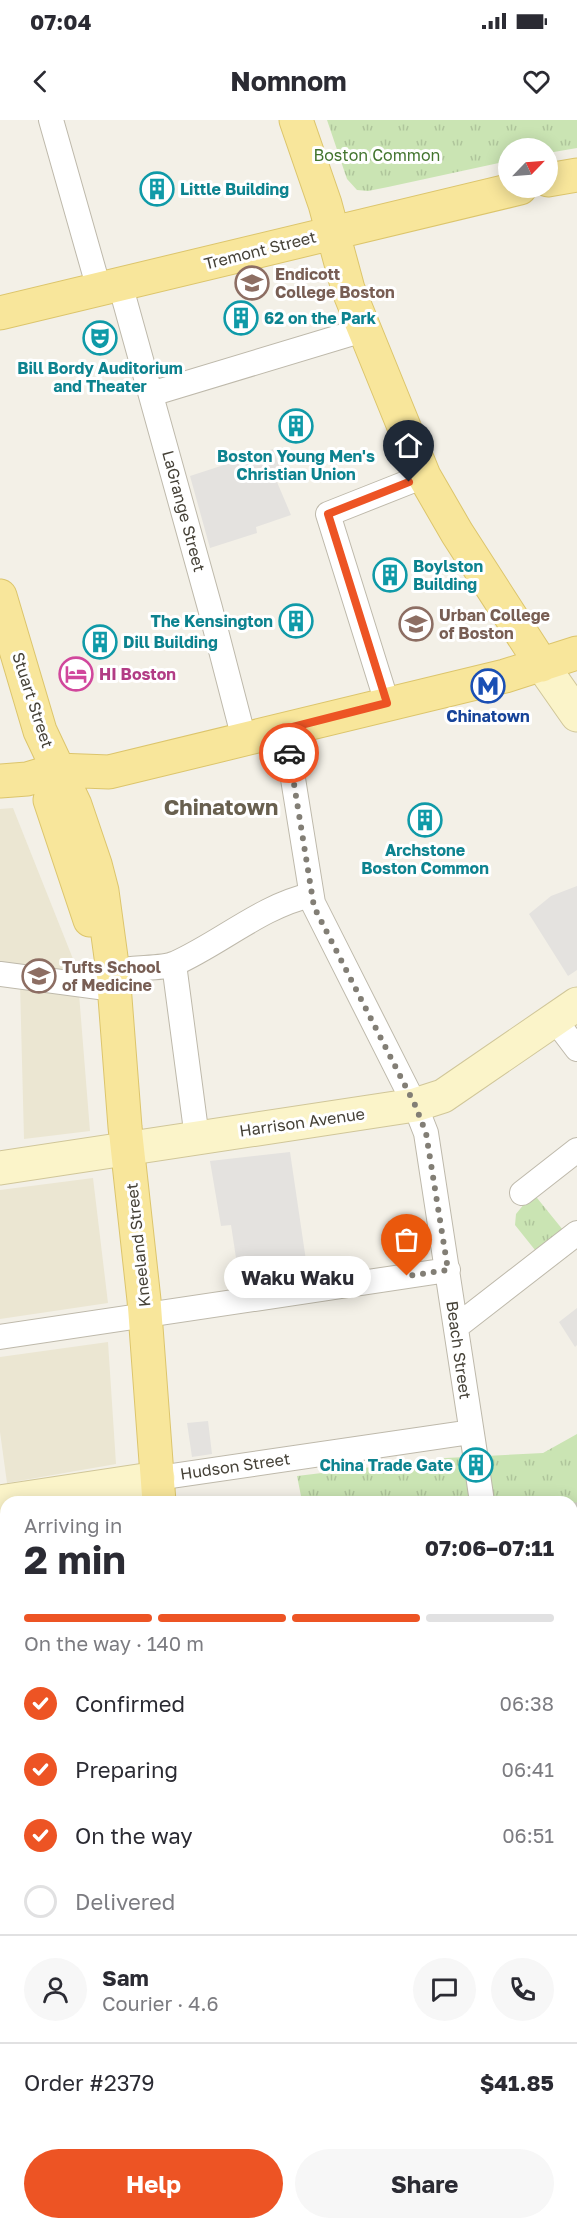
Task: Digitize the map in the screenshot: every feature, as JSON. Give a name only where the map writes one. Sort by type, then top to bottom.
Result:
[{"type":"main road","points":[[296,120],[325,204],[343,274],[363,330],[424,476],[457,533],[577,715]]},
{"type":"main road","points":[[558,178],[577,175]]},
{"type":"main road","name":"Tremont Street","points":[[0,313],[498,193]]},
{"type":"main road","name":"Stuart Street","points":[[0,596],[40,731],[57,770]]},
{"type":"main road","points":[[0,781],[27,779],[57,770],[109,772],[543,665],[577,653]]},
{"type":"main road","points":[[0,761],[37,761],[57,770]]},
{"type":"main road","name":"Kneeland Street","points":[[57,770],[50,800],[114,981],[145,1316],[158,1490]]},
{"type":"main road","name":"Harrison Avenue","points":[[0,1168],[415,1105],[443,1096],[566,1012]]},
{"type":"main road","name":"Hudson Street","points":[[79,1496],[158,1490]]},
{"type":"street","name":"LaGrange Street","points":[[51,120],[110,287],[151,394],[244,739]]},
{"type":"street","points":[[151,394],[363,330]]},
{"type":"street","points":[[387,703],[328,514],[424,476]]},
{"type":"street","name":"Beach Street","points":[[285,729],[311,895],[319,916],[415,1105],[426,1133],[481,1496]]},
{"type":"street","points":[[0,974],[114,981],[125,968],[174,964],[285,902],[311,895]]},
{"type":"street","points":[[174,964],[197,1138]]},
{"type":"street","points":[[566,1012],[577,1048]]},
{"type":"street","points":[[522,1193],[577,1150]]},
{"type":"street","points":[[456,1327],[577,1233]]},
{"type":"street","points":[[0,1337],[448,1270]]},
{"type":"street","name":"Hudson Street","points":[[158,1490],[471,1432]]},
{"type":"shaded area","points":[[273,449],[281,471],[274,475],[291,515],[256,527],[257,533],[210,548],[190,476]]},
{"type":"shaded area","name":"Tufts School of Medicine","points":[[13,808],[77,969],[90,1131],[24,1139],[20,984],[0,982],[0,809]]},
{"type":"shaded area","points":[[577,886],[577,970],[568,976],[529,914],[551,896]]},
{"type":"shaded area","points":[[290,1152],[308,1274],[240,1284],[231,1225],[221,1226],[210,1161]]},
{"type":"shaded area","points":[[93,1178],[108,1303],[0,1319],[0,1190]]},
{"type":"shaded area","points":[[577,1308],[577,1345],[575,1347],[559,1322]]},
{"type":"shaded area","points":[[108,1342],[116,1464],[7,1483],[0,1432],[0,1357]]},
{"type":"shaded area","points":[[208,1421],[212,1454],[192,1457],[187,1423]]},
{"type":"green space","name":"Boston Common","points":[[327,120],[577,120],[577,148],[558,151],[558,138],[498,138],[498,163],[368,191],[357,190],[347,179]]},
{"type":"green space","points":[[533,1193],[563,1230],[535,1250],[515,1225],[516,1214]]},
{"type":"green space","points":[[577,1434],[577,1496],[301,1496],[297,1476],[446,1458],[543,1453]]},
{"type":"way so far","points":[[289,753],[314,907],[424,1124],[448,1270],[407,1276]]},
{"type":"place","name":"Little Building","points":[[157,189]]},
{"type":"place","name":"Endicott College Boston","points":[[252,283]]},
{"type":"place","name":"62 on the Park","points":[[241,318]]},
{"type":"place","name":"Bill Bordy Auditorium and Theater","points":[[100,338]]},
{"type":"place","name":"Boston Young Men's Christian Union","points":[[296,426]]},
{"type":"place","name":"Boylston Building","points":[[390,575]]},
{"type":"place","name":"The Kensington","points":[[296,621]]},
{"type":"place","name":"Urban College of Boston","points":[[416,624]]},
{"type":"place","name":"Dill Building","points":[[100,642]]},
{"type":"place","name":"HI Boston","points":[[76,674]]},
{"type":"place","name":"Chinatown","points":[[488,686]]},
{"type":"place","name":"Archstone Boston Common","points":[[425,820]]},
{"type":"place","name":"Tufts School of Medicine","points":[[39,976]]},
{"type":"place","name":"Waku Waku","points":[[407,1276]]},
{"type":"place","name":"China Trade Gate","points":[[476,1465]]},
{"type":"district","name":"Chinatown","points":[[221,807]]},
{"type":"route","points":[[289,753],[285,729],[387,703],[328,514],[409,482]]}]
